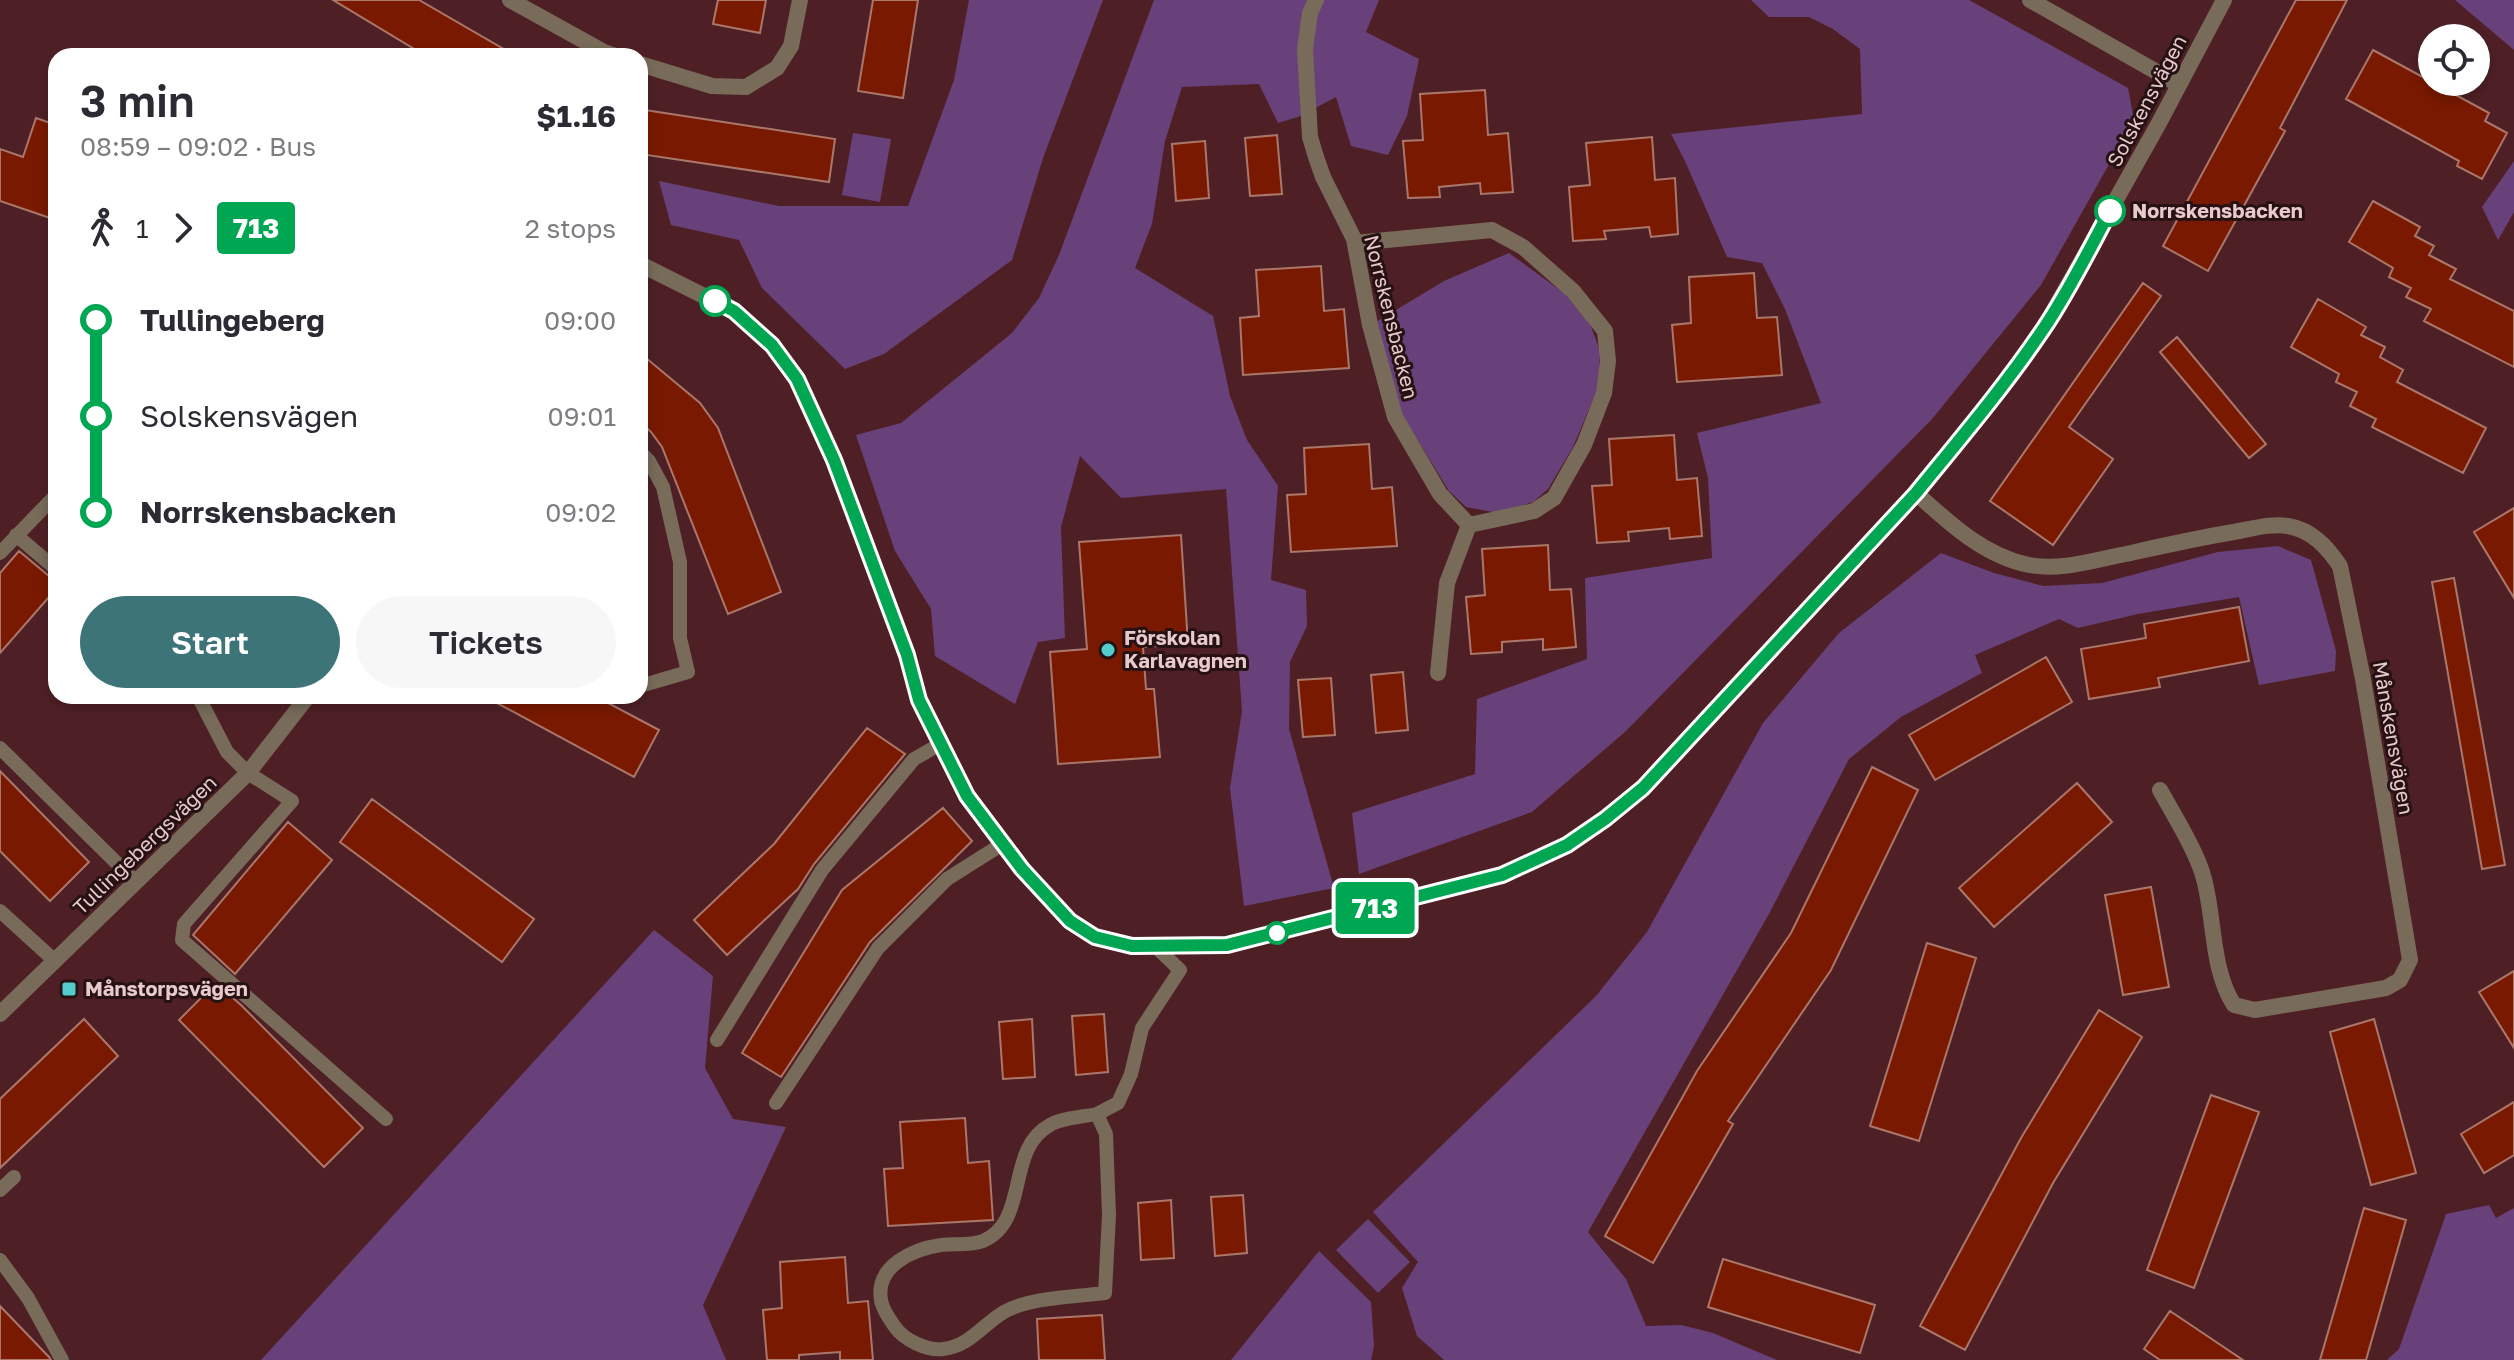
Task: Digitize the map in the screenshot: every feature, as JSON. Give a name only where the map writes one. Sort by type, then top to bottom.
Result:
[{"type":"street","points":[[510,0],[595,48]]},
{"type":"street","points":[[648,66],[712,86],[746,87],[777,68],[791,46],[800,0]]},
{"type":"street","name":"Norrskensbacken","points":[[1316,0],[1310,13],[1305,49],[1310,137],[1323,177],[1355,243],[1370,325],[1395,417],[1440,494],[1469,525]]},
{"type":"street","points":[[2030,0],[2178,84]]},
{"type":"street","name":"Solskensvägen","points":[[648,268],[734,311],[772,345],[797,379],[834,460],[907,655],[919,700],[967,796],[1022,869],[1070,921],[1095,937],[1132,946],[1227,945],[1502,875],[1567,845],[1643,788],[1916,493],[1996,395],[2045,326],[2224,0]]},
{"type":"street","points":[[1355,243],[1492,230],[1523,247],[1573,291],[1605,331],[1608,361],[1604,393],[1584,445],[1554,498],[1534,511],[1469,525],[1447,583],[1438,673]]},
{"type":"street","name":"Månskensvägen","points":[[1916,493],[1977,543],[2003,557],[2030,565],[2070,565],[2276,525],[2291,526],[2326,546],[2340,566],[2390,835],[2410,960],[2400,980],[2386,988],[2255,1010],[2234,1005],[2227,995],[2221,975],[2204,876],[2160,790]]},
{"type":"street","name":"Tullingebergsvägen","points":[[0,1014],[248,773],[302,704]]},
{"type":"lane","points":[[648,460],[663,487],[680,562],[680,638],[688,672],[648,684]]},
{"type":"lane","points":[[0,553],[48,503]]},
{"type":"lane","points":[[16,535],[48,562]]},
{"type":"lane","points":[[202,704],[227,752],[248,773],[292,801],[184,924],[182,940],[386,1119]]},
{"type":"lane","points":[[717,1040],[822,870],[914,759],[942,743]]},
{"type":"lane","points":[[0,748],[136,882]]},
{"type":"lane","points":[[776,1103],[878,948],[947,879],[1004,843]]},
{"type":"lane","points":[[0,911],[55,961]]},
{"type":"lane","points":[[1097,1114],[1106,1134],[1109,1215],[1105,1293],[1039,1301],[1004,1312],[959,1346],[939,1350],[918,1345],[897,1330],[881,1302],[882,1282],[893,1265],[915,1251],[982,1241],[1002,1226],[1011,1205],[1024,1153],[1034,1137],[1051,1123],[1097,1114],[1118,1103],[1131,1074],[1142,1028],[1180,970],[1156,947]]},
{"type":"lane","points":[[0,1190],[14,1177]]},
{"type":"lane","points":[[0,1260],[28,1298],[62,1360]]},
{"type":"shaded area","points":[[969,0],[1103,0],[1043,158],[1012,260],[884,354],[845,369],[762,288],[739,240],[671,225],[659,181],[779,206],[908,206],[954,80]]},
{"type":"shaded area","points":[[1154,0],[1379,0],[1366,32],[1419,59],[1407,116],[1388,155],[1351,146],[1336,97],[1298,117],[1278,123],[1259,84],[1182,87],[1165,141],[1152,224],[1135,268],[1213,316],[1230,396],[1247,440],[1278,486],[1271,580],[1306,590],[1307,626],[1290,662],[1289,729],[1334,888],[1244,906],[1230,788],[1242,711],[1226,489],[1121,498],[1080,456],[1061,527],[1065,638],[1038,642],[1015,704],[935,656],[931,609],[895,551],[856,435],[901,423],[1012,333],[1039,298],[1059,255]]},
{"type":"shaded area","points":[[1751,0],[1969,0],[2128,88],[2134,120],[2041,285],[1932,419],[1626,731],[1532,812],[1359,874],[1352,813],[1475,774],[1477,699],[1587,659],[1585,578],[1712,558],[1708,478],[1697,433],[1821,403],[1785,309],[1762,263],[1727,257],[1671,134],[1862,114],[1860,49],[1833,29],[1809,17],[1769,17]]},
{"type":"shaded area","points":[[2455,0],[2514,0],[2514,50],[2490,30],[2490,24],[2483,24]]},
{"type":"shaded area","points":[[853,133],[891,139],[880,202],[842,195]]},
{"type":"shaded area","points":[[2514,161],[2514,212],[2498,240],[2482,207]]},
{"type":"shaded area","points":[[1509,253],[1564,293],[1590,324],[1600,351],[1598,388],[1573,447],[1548,489],[1533,502],[1498,513],[1466,507],[1449,491],[1398,408],[1376,322],[1444,281]]},
{"type":"shaded area","points":[[2278,546],[2311,560],[2336,651],[2335,671],[2259,685],[2239,597],[2138,614],[2078,628],[2059,619],[1975,655],[1982,673],[1901,717],[1849,759],[1770,912],[1588,1232],[1626,1279],[1646,1326],[1681,1325],[1713,1333],[1777,1360],[1444,1360],[1417,1336],[1402,1288],[1418,1262],[1373,1212],[1596,996],[1647,932],[1763,723],[1839,633],[1941,553],[1994,573],[2043,586],[2102,583],[2218,552]]},
{"type":"shaded area","points":[[654,930],[713,976],[705,1068],[733,1119],[786,1127],[703,1305],[726,1360],[261,1360]]},
{"type":"shaded area","points":[[2489,1205],[2496,1218],[2514,1208],[2514,1360],[2387,1360],[2399,1349],[2446,1214]]},
{"type":"shaded area","points":[[1368,1219],[1410,1262],[1378,1293],[1336,1250]]},
{"type":"shaded area","points":[[1319,1251],[1371,1302],[1374,1346],[1371,1360],[1231,1360]]},
{"type":"building","points":[[333,0],[419,0],[502,48],[413,48]]},
{"type":"building","points":[[718,0],[766,0],[760,33],[713,24]]},
{"type":"building","points":[[873,0],[918,0],[903,98],[858,91]]},
{"type":"building","points":[[2296,0],[2347,0],[2280,128],[2285,131],[2208,271],[2163,246]]},
{"type":"building","points":[[2373,50],[2418,74],[2418,96],[2458,96],[2489,113],[2485,121],[2507,133],[2482,179],[2457,166],[2459,161],[2346,99]]},
{"type":"building","points":[[1485,90],[1488,135],[1508,133],[1513,192],[1481,194],[1480,183],[1439,187],[1440,197],[1408,198],[1403,141],[1423,140],[1420,94]]},
{"type":"building","points":[[648,110],[835,139],[829,182],[648,155]]},
{"type":"building","points":[[36,118],[48,122],[48,217],[0,201],[0,149],[23,157]]},
{"type":"building","points":[[1277,135],[1282,194],[1250,196],[1245,138]]},
{"type":"building","points":[[1652,137],[1655,180],[1675,178],[1678,234],[1651,237],[1649,227],[1604,231],[1606,239],[1573,241],[1569,187],[1590,185],[1586,143]]},
{"type":"building","points":[[1205,141],[1209,198],[1176,201],[1172,144]]},
{"type":"building","points":[[2373,201],[2420,227],[2415,236],[2434,246],[2429,255],[2456,269],[2450,279],[2514,311],[2514,367],[2424,321],[2431,309],[2406,297],[2411,288],[2389,277],[2393,268],[2349,242]]},
{"type":"building","points":[[1321,266],[1324,311],[1344,309],[1349,368],[1243,375],[1240,318],[1259,316],[1256,270]]},
{"type":"building","points":[[1754,273],[1757,318],[1777,317],[1782,375],[1677,382],[1672,325],[1691,323],[1689,277]]},
{"type":"building","points":[[2143,283],[2161,296],[2069,427],[2113,459],[2053,545],[1990,501]]},
{"type":"building","points":[[2318,299],[2366,327],[2361,335],[2385,347],[2380,357],[2403,370],[2397,382],[2486,428],[2463,473],[2372,427],[2376,419],[2350,406],[2357,392],[2336,382],[2339,374],[2291,347]]},
{"type":"building","points":[[2177,337],[2266,444],[2249,458],[2160,352]]},
{"type":"building","points":[[648,360],[700,403],[718,428],[781,592],[728,614],[662,447],[648,429]]},
{"type":"building","points":[[1674,435],[1677,480],[1697,478],[1702,536],[1670,539],[1669,528],[1628,532],[1629,541],[1597,543],[1592,486],[1612,485],[1609,439]]},
{"type":"building","points":[[1369,444],[1372,489],[1392,487],[1397,546],[1291,552],[1287,495],[1306,494],[1304,448]]},
{"type":"building","points":[[2514,508],[2514,598],[2474,532]]},
{"type":"building","name":"Förskolan Karlavagnen","points":[[1181,535],[1188,644],[1143,647],[1146,689],[1154,689],[1160,757],[1058,764],[1050,652],[1087,649],[1079,542]]},
{"type":"building","points":[[1548,545],[1550,590],[1571,589],[1576,647],[1543,650],[1543,639],[1502,642],[1502,652],[1471,654],[1466,597],[1485,595],[1482,549]]},
{"type":"building","points":[[19,551],[48,575],[48,598],[0,653],[0,573]]},
{"type":"building","points":[[2454,578],[2505,865],[2482,869],[2432,582]]},
{"type":"building","points":[[2239,607],[2249,661],[2158,678],[2160,687],[2089,699],[2081,649],[2146,638],[2144,624]]},
{"type":"building","points":[[2046,657],[2072,702],[1935,780],[1909,735]]},
{"type":"building","points":[[1403,672],[1408,730],[1376,733],[1371,675]]},
{"type":"building","points":[[1331,678],[1335,735],[1303,737],[1298,680]]},
{"type":"building","points":[[499,704],[610,704],[659,730],[634,777]]},
{"type":"building","points":[[867,728],[905,754],[814,864],[798,889],[727,955],[694,920],[774,844]]},
{"type":"building","points":[[1872,767],[1918,790],[1831,970],[1728,1121],[1733,1124],[1653,1263],[1605,1236],[1697,1071],[1791,933]]},
{"type":"building","points":[[0,771],[89,862],[50,901],[0,851]]},
{"type":"building","points":[[2077,783],[2112,822],[1994,927],[1959,888]]},
{"type":"building","points":[[372,799],[534,919],[502,962],[340,842]]},
{"type":"building","points":[[943,808],[972,841],[870,942],[781,1077],[742,1053],[842,890]]},
{"type":"building","points":[[288,822],[332,860],[235,974],[193,935]]},
{"type":"building","points":[[2151,887],[2169,987],[2123,995],[2105,895]]},
{"type":"building","points":[[1927,943],[1976,958],[1919,1141],[1870,1126]]},
{"type":"building","points":[[2514,971],[2514,1048],[2479,992]]},
{"type":"building","points":[[216,983],[363,1128],[324,1167],[179,1020]]},
{"type":"building","points":[[2099,1010],[2142,1037],[2053,1183],[1965,1350],[1920,1326],[2021,1138]]},
{"type":"building","points":[[1104,1014],[1108,1072],[1076,1075],[1072,1016]]},
{"type":"building","points":[[84,1019],[118,1056],[0,1168],[0,1099]]},
{"type":"building","points":[[1032,1019],[1035,1077],[1003,1079],[999,1022]]},
{"type":"building","points":[[2374,1019],[2416,1173],[2371,1185],[2330,1032]]},
{"type":"building","points":[[2211,1095],[2259,1112],[2194,1288],[2147,1270]]},
{"type":"building","points":[[2514,1102],[2514,1155],[2484,1173],[2461,1134]]},
{"type":"building","points":[[965,1118],[968,1163],[989,1161],[993,1220],[888,1226],[884,1169],[903,1168],[900,1122]]},
{"type":"building","points":[[1243,1195],[1247,1253],[1215,1256],[1211,1197]]},
{"type":"building","points":[[1171,1200],[1174,1258],[1141,1260],[1138,1203]]},
{"type":"building","points":[[2364,1208],[2406,1220],[2366,1360],[2320,1360]]},
{"type":"building","points":[[845,1257],[848,1303],[868,1301],[873,1360],[840,1360],[840,1352],[799,1355],[799,1360],[767,1360],[763,1310],[782,1308],[780,1262]]},
{"type":"building","points":[[1723,1259],[1875,1305],[1860,1353],[1708,1307]]},
{"type":"building","points":[[0,1306],[49,1357],[51,1360],[0,1360]]},
{"type":"building","points":[[2170,1311],[2243,1360],[2160,1360],[2144,1349]]},
{"type":"building","points":[[1102,1315],[1105,1360],[1039,1360],[1037,1319]]},
{"type":"bus line","name":"713","points":[[715,301],[734,311],[772,345],[797,379],[834,460],[907,655],[919,700],[967,796],[1022,869],[1070,921],[1095,937],[1132,946],[1227,945],[1502,875],[1567,845],[1643,788],[1916,493],[1996,395],[2045,326],[2110,211]]},
{"type":"place","name":"Norrskensbacken","points":[[2110,211]]},
{"type":"place","name":"Förskolan Karlavagnen","points":[[1108,650]]},
{"type":"place","name":"Månstorpsvägen","points":[[69,989]]}]
